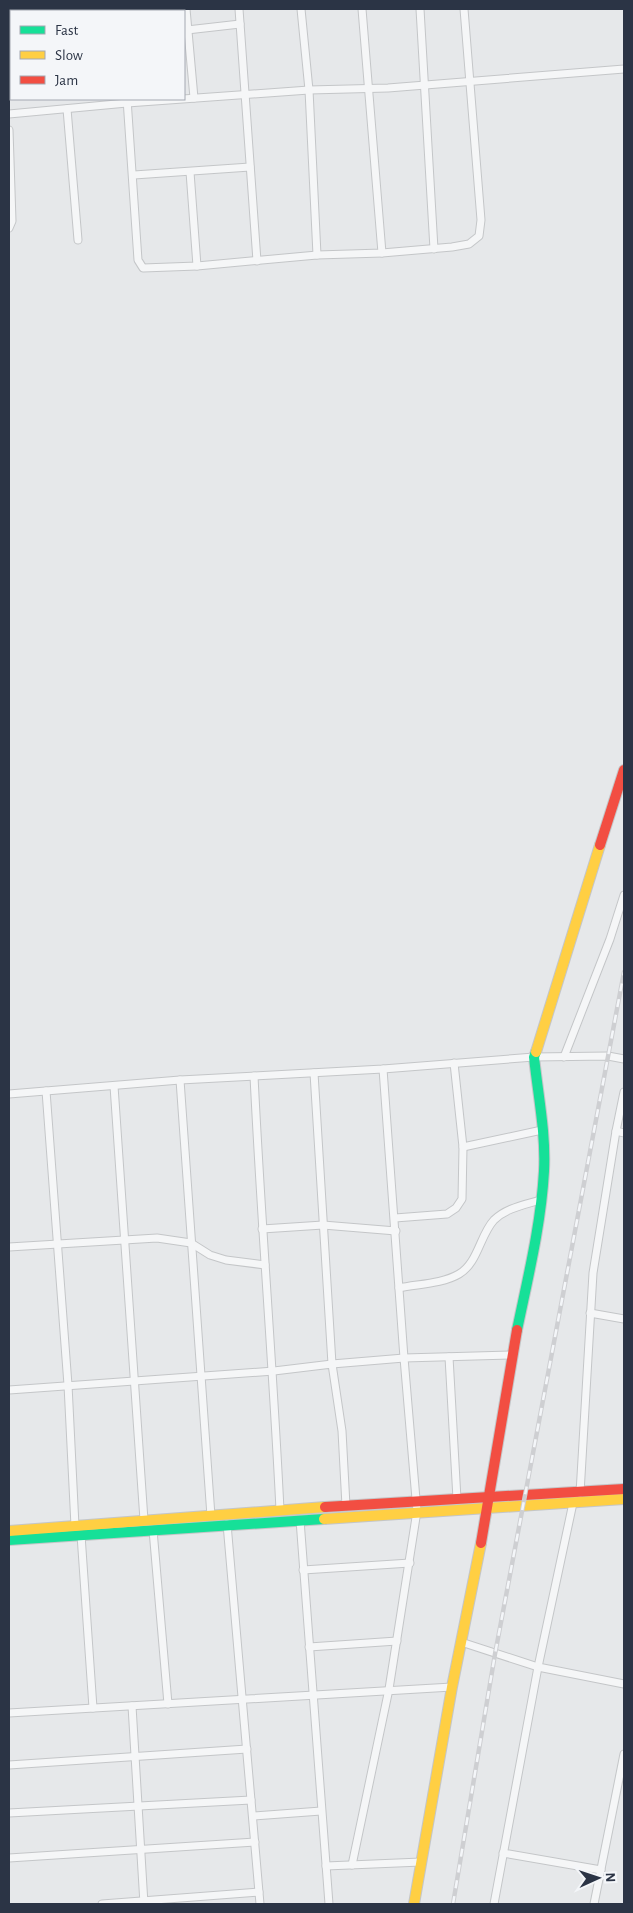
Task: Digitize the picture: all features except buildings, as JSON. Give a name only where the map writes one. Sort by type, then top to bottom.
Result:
[{"type":"main road","points":[[414,1904],[452,1687],[489,1502],[512,1355],[534,1250],[544,1172],[542,1130],[534,1057],[624,770]]},
{"type":"main road","points":[[9,1540],[144,1520],[346,1506],[417,1506],[489,1502],[624,1489]]},
{"type":"main road","points":[[9,1531],[153,1530],[300,1520],[417,1506],[457,1499],[489,1502],[573,1503],[624,1499]]},
{"type":"street","points":[[186,9],[194,98]]},
{"type":"street","points":[[239,9],[257,261]]},
{"type":"street","points":[[301,9],[309,90],[317,255]]},
{"type":"street","points":[[362,9],[382,253]]},
{"type":"street","points":[[420,9],[434,249]]},
{"type":"street","points":[[127,101],[134,175],[139,265],[145,268],[197,266],[317,255],[382,253],[468,244],[479,236],[481,220],[464,9]]},
{"type":"street","points":[[188,30],[240,24]]},
{"type":"street","points":[[185,98],[369,88],[624,69]]},
{"type":"street","points":[[9,114],[149,100]]},
{"type":"street","points":[[66,109],[78,240]]},
{"type":"street","points":[[9,130],[12,221],[9,228]]},
{"type":"street","points":[[134,175],[250,167]]},
{"type":"street","points":[[190,172],[197,266]]},
{"type":"street","points":[[564,1057],[610,939],[624,895]]},
{"type":"street","points":[[9,1094],[180,1080],[383,1070],[534,1057],[608,1056],[624,1059]]},
{"type":"street","points":[[395,1218],[442,1215],[456,1208],[463,1194],[463,1147],[454,1063]]},
{"type":"street","points":[[352,1865],[398,1641],[417,1506],[383,1070]]},
{"type":"street","points":[[314,1073],[332,1364],[342,1431],[346,1506]]},
{"type":"street","points":[[254,1076],[262,1230],[274,1371],[280,1510]]},
{"type":"street","points":[[180,1080],[211,1516]]},
{"type":"street","points":[[114,1086],[144,1520]]},
{"type":"street","points":[[46,1091],[56,1245],[93,1708]]},
{"type":"street","points":[[580,1493],[593,1273],[624,1092]]},
{"type":"street","points":[[463,1147],[542,1130]]},
{"type":"street","points":[[616,1131],[624,1133]]},
{"type":"street","points":[[399,1288],[438,1281],[460,1274],[474,1256],[494,1220],[507,1210],[540,1200]]},
{"type":"street","points":[[262,1230],[323,1225],[396,1231]]},
{"type":"street","points":[[9,1248],[157,1238],[191,1243],[218,1257],[265,1265]]},
{"type":"street","points":[[590,1313],[624,1319]]},
{"type":"street","points":[[9,1390],[274,1371],[404,1358],[512,1355]]},
{"type":"street","points":[[449,1357],[457,1499]]},
{"type":"street","points":[[494,1904],[538,1667],[573,1503]]},
{"type":"street","points":[[300,1520],[329,1904]]},
{"type":"street","points":[[227,1524],[260,1904]]},
{"type":"street","points":[[153,1530],[168,1704]]},
{"type":"street","points":[[303,1570],[410,1563]]},
{"type":"street","points":[[309,1647],[398,1641]]},
{"type":"street","points":[[461,1642],[538,1667],[624,1684]]},
{"type":"street","points":[[9,1712],[452,1687]]},
{"type":"street","points":[[132,1706],[144,1903]]},
{"type":"street","points":[[9,1764],[247,1750]]},
{"type":"street","points":[[594,1904],[624,1754]]},
{"type":"street","points":[[9,1813],[251,1800]]},
{"type":"street","points":[[253,1816],[321,1811]]},
{"type":"street","points":[[9,1858],[255,1842]]},
{"type":"street","points":[[503,1853],[601,1870]]},
{"type":"street","points":[[326,1866],[421,1862]]},
{"type":"street","points":[[102,1904],[144,1903],[259,1892]]},
{"type":"railway","points":[[453,1904],[495,1654],[624,972]]},
{"type":"traffic: fast","points":[[517,1330],[537,1231],[544,1171],[543,1128],[534,1057],[536,1052]]},
{"type":"traffic: fast","points":[[9,1540],[324,1519]]},
{"type":"traffic: slow","points":[[536,1052],[600,845]]},
{"type":"traffic: slow","points":[[324,1519],[624,1499]]},
{"type":"traffic: slow","points":[[9,1531],[325,1507]]},
{"type":"traffic: slow","points":[[414,1904],[452,1687],[481,1543]]},
{"type":"traffic: jam","points":[[600,845],[624,770]]},
{"type":"traffic: jam","points":[[481,1543],[517,1330]]},
{"type":"traffic: jam","points":[[325,1507],[624,1489]]}]
